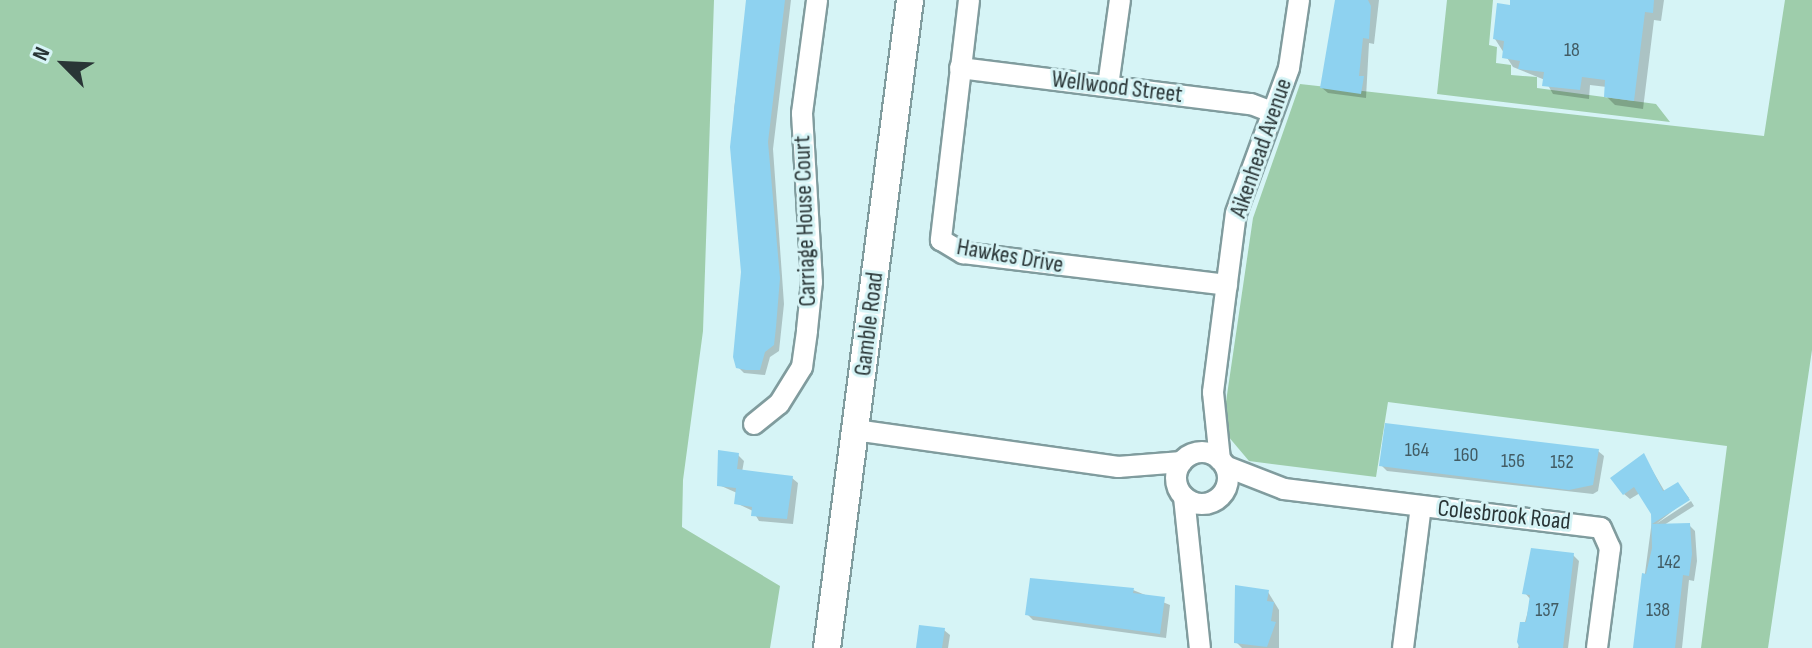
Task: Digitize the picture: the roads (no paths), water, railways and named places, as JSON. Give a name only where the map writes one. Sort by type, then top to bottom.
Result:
[{"type":"main road","name":"Gamble Road","points":[[827,648],[910,0]]},
{"type":"street","name":"Carriage House Court","points":[[754,424],[779,404],[802,367],[812,282],[802,113],[817,0]]},
{"type":"street","name":"Hawkes Drive","points":[[969,0],[938,232],[950,248],[1227,285]]},
{"type":"street","points":[[1108,86],[1120,0]]},
{"type":"street","name":"Aikenhead Avenue","points":[[1186,459],[1213,392],[1236,213],[1289,68],[1299,0]]},
{"type":"street","name":"Wellwood Street","points":[[960,68],[1251,104],[1272,112]]},
{"type":"street","name":"Aikenhead Avenue","points":[[1213,392],[1222,463]]},
{"type":"street","points":[[855,430],[1118,467],[1181,493],[1199,504],[1218,498]]},
{"type":"street","points":[[1118,467],[1186,459],[1207,453],[1222,463],[1228,480],[1218,498],[1192,568]]},
{"type":"street","points":[[1186,459],[1181,493],[1200,648]]},
{"type":"street","name":"Colesbrook Road","points":[[1222,463],[1284,489]]},
{"type":"street","name":"Colesbrook Road","points":[[1218,498],[1284,489],[1601,528],[1610,548],[1597,648]]},
{"type":"street","points":[[1403,648],[1421,506]]}]
